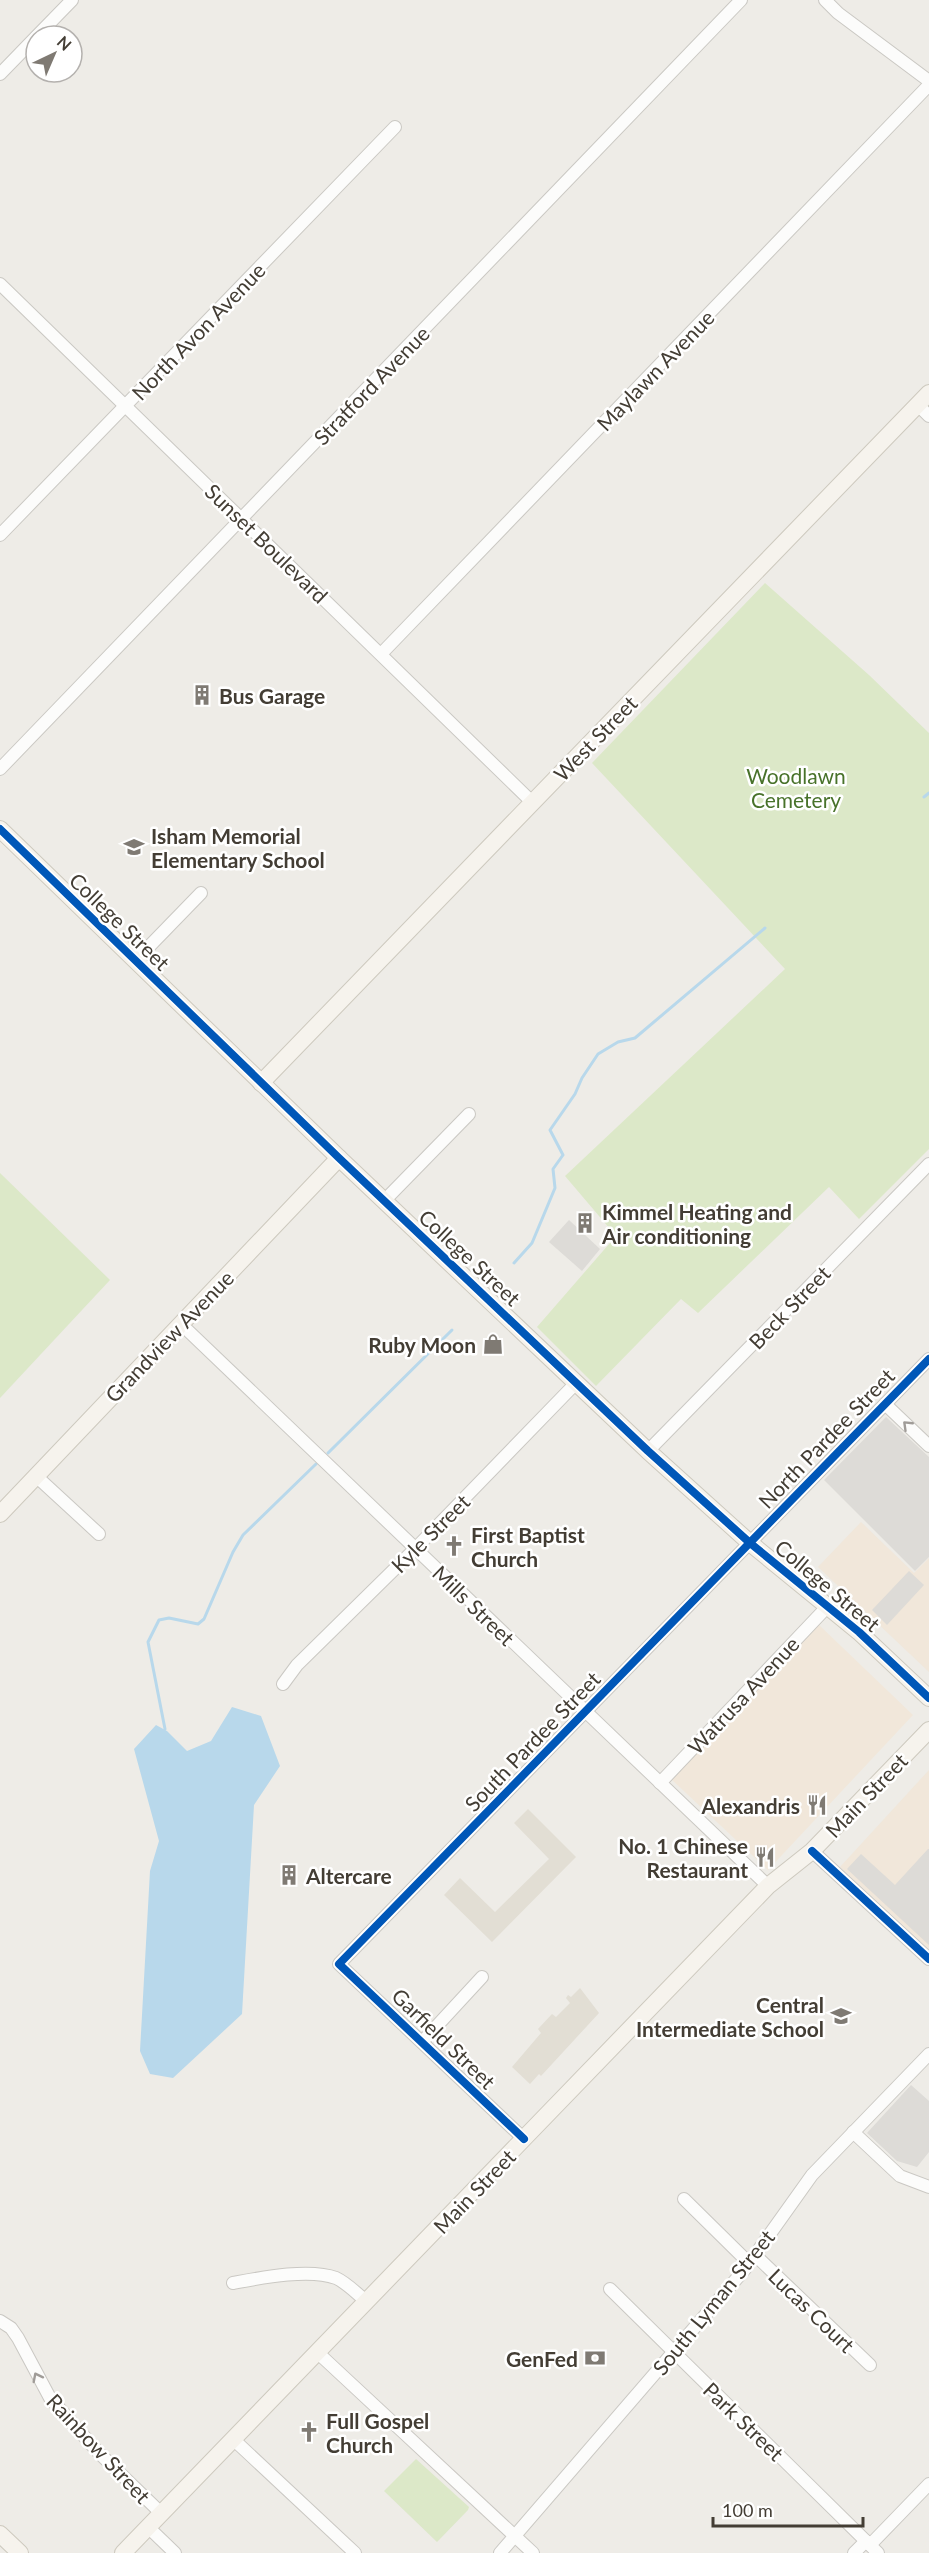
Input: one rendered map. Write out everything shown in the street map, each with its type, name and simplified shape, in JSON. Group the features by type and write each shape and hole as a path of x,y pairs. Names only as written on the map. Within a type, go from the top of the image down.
{"main road":[{"name":"West Street","path":"261,1083 925,404"},
{"name":"College Street","path":"0,829 339,1158 648,1451 750,1543 859,1632 929,1698"},
{"name":"Grandview Avenue","path":"0,1514 339,1158"},
{"name":"Main Street","path":"123,2553 768,1886 812,1851 928,1733"},
{"path":"0,2534 20,2553"}],"street":[{"path":"49,24 72,0"},
{"name":"Stratford Avenue","path":"0,769 741,0"},
{"path":"825,0 838,13 929,83"},
{"path":"0,74 24,50"},
{"name":"Maylawn Avenue","path":"381,654 929,83"},
{"name":"North Avon Avenue","path":"0,535 395,126"},
{"name":"Sunset Boulevard","path":"0,284 533,803"},
{"path":"135,961 201,893"},
{"path":"384,1201 469,1114"},
{"name":"Beck Street","path":"648,1451 929,1164"},
{"name":"Mills Street","path":"181,1324 768,1886"},
{"name":"North Pardee Street","path":"750,1543 929,1359"},
{"name":"Kyle Street","path":"283,1684 297,1665 416,1548 577,1382"},
{"path":"885,1404 929,1446"},
{"path":"36,1476 99,1534"},
{"name":"South Pardee Street","path":"339,1964 750,1543"},
{"name":"Watrusa Avenue","path":"660,1783 827,1607"},
{"path":"812,1851 929,1959"},
{"name":"Garfield Street","path":"339,1964 524,2139"},
{"path":"422,2042 482,1977"},
{"name":"South Lyman Street","path":"500,2553 752,2259 812,2175 929,2054"},
{"path":"853,2132 900,2176 929,2187"},
{"name":"Lucas Court","path":"684,2199 870,2365"},
{"path":"233,2283 275,2277 327,2276 345,2283 366,2301"},
{"name":"Park Street","path":"610,2289 871,2546"},
{"name":"Rainbow Street","path":"0,2321 11,2328 50,2398 99,2453 161,2513"},
{"path":"317,2352 533,2553"},
{"path":"233,2439 355,2553"},
{"path":"854,2553 871,2546 929,2484"},
{"path":"148,2528 175,2553"}],"shaded area":[{"path":"569,1220 600,1249 582,1271 549,1242"},
{"path":"886,1417 929,1457 929,1557 915,1571 824,1480"},
{"path":"861,1522 914,1573 929,1558 929,1672 818,1567"},
{"path":"909,1571 924,1585 887,1625 872,1610"},
{"path":"818,1624 913,1715 768,1870 671,1779"},
{"path":"929,1770 929,1949 840,1867"},
{"path":"528,1809 576,1857 492,1942 444,1895 460,1878 495,1912 549,1859 514,1823"},
{"path":"928,1849 929,1945 847,1869 861,1854 895,1885"},
{"path":"580,1988 599,2013 541,2076 539,2074 530,2084 512,2067 541,2033 538,2029 552,2014 556,2017 570,2003 566,1998 568,1995 571,1997"},
{"path":"911,2085 929,2101 929,2152 917,2167 897,2161 867,2133"}],"green space":[{"name":"Woodlawn Cemetery","path":"765,583 869,675 929,733 929,1149 859,1219 829,1187 698,1313 681,1299 596,1386 537,1327 616,1236 565,1176 785,969 592,763"},
{"path":"0,1173 110,1280 0,1398"},
{"path":"416,2459 469,2507 437,2542 384,2491"}],"water":[{"path":"232,1707 261,1716 280,1766 254,1805 242,2014 173,2078 150,2074 140,2051 150,1871 159,1841 134,1749 156,1725 167,1731 187,1751 211,1741"}],"waterway":[{"path":"924,797 929,793"},
{"path":"514,1263 532,1243 555,1188 553,1169 563,1155 550,1130 575,1094 582,1078 598,1054 618,1042 635,1038 765,928"},
{"path":"328,1453 452,1330"},
{"path":"165,1729 148,1642 159,1620 169,1618 198,1624 204,1619 233,1552 243,1535 316,1464"}],"cycle path":[{"path":"0,829 339,1158 648,1451 750,1543 859,1632 929,1698"},
{"path":"524,2139 339,1964 929,1359"},
{"path":"812,1851 929,1959"}],"place":[{"name":"Bus Garage","path":"202,695"},
{"name":"Isham Memorial Elementary School","path":"134,847"},
{"name":"Kimmel Heating and Air conditioning","path":"585,1223"},
{"name":"Ruby Moon","path":"493,1344"},
{"name":"First Baptist Church","path":"454,1546"},
{"name":"Alexandris","path":"817,1805"},
{"name":"No. 1 Chinese Restaurant","path":"765,1857"},
{"name":"Altercare","path":"289,1875"},
{"name":"Central Intermediate School","path":"841,2016"},
{"name":"GenFed","path":"595,2358"},
{"name":"Full Gospel Church","path":"309,2432"}]}
